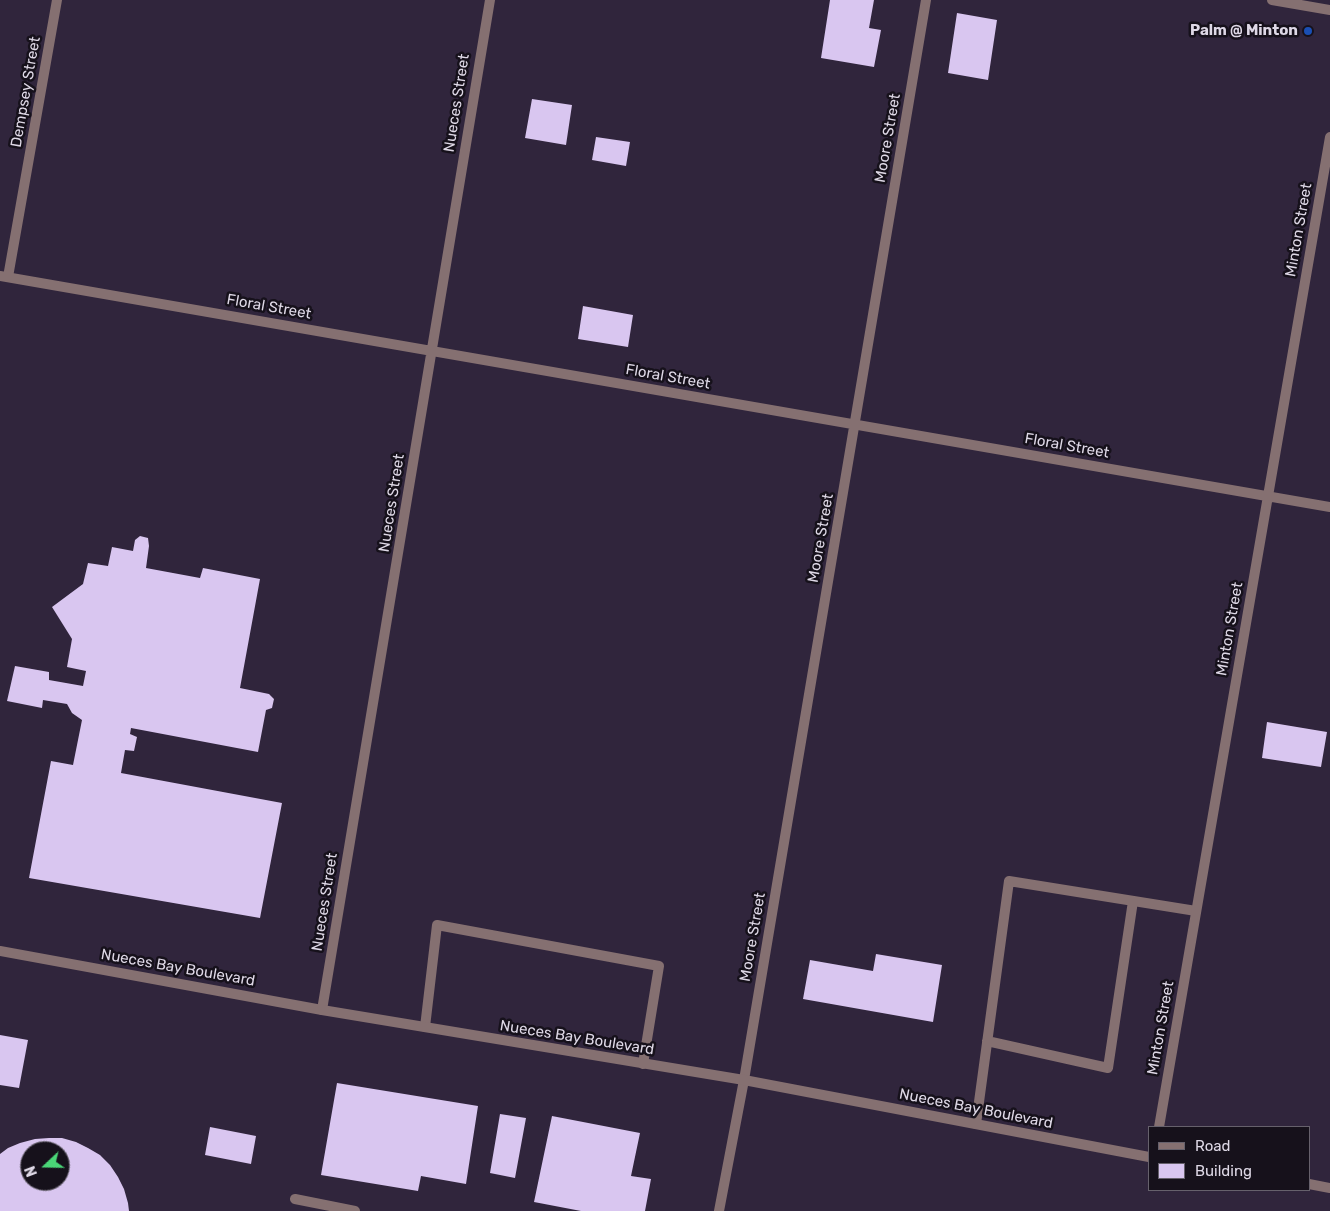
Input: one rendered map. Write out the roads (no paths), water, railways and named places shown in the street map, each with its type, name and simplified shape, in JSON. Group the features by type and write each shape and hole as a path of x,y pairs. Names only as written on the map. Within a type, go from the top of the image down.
{"street":[{"name":"Dempsey Street","path":"4,276 57,0"},
{"name":"Nueces Street","path":"322,1010 490,0"},
{"name":"Moore Street","path":"720,1211 744,1080 926,0"},
{"path":"1272,0 1330,10"},
{"name":"Minton Street","path":"1159,1126 1330,137"},
{"name":"Floral Street","path":"4,276 1330,508"},
{"path":"976,1124 1009,881 1196,911"},
{"path":"987,1041 1108,1068 1134,901"},
{"path":"424,1027 437,925 659,966 643,1064"},
{"name":"Nueces Bay Boulevard","path":"0,951 322,1010 744,1080 1148,1157"},
{"path":"1310,1184 1330,1188"},
{"path":"295,1199 355,1211"}],"place":[{"name":"Palm @ Minton","path":"1308,31"}]}
